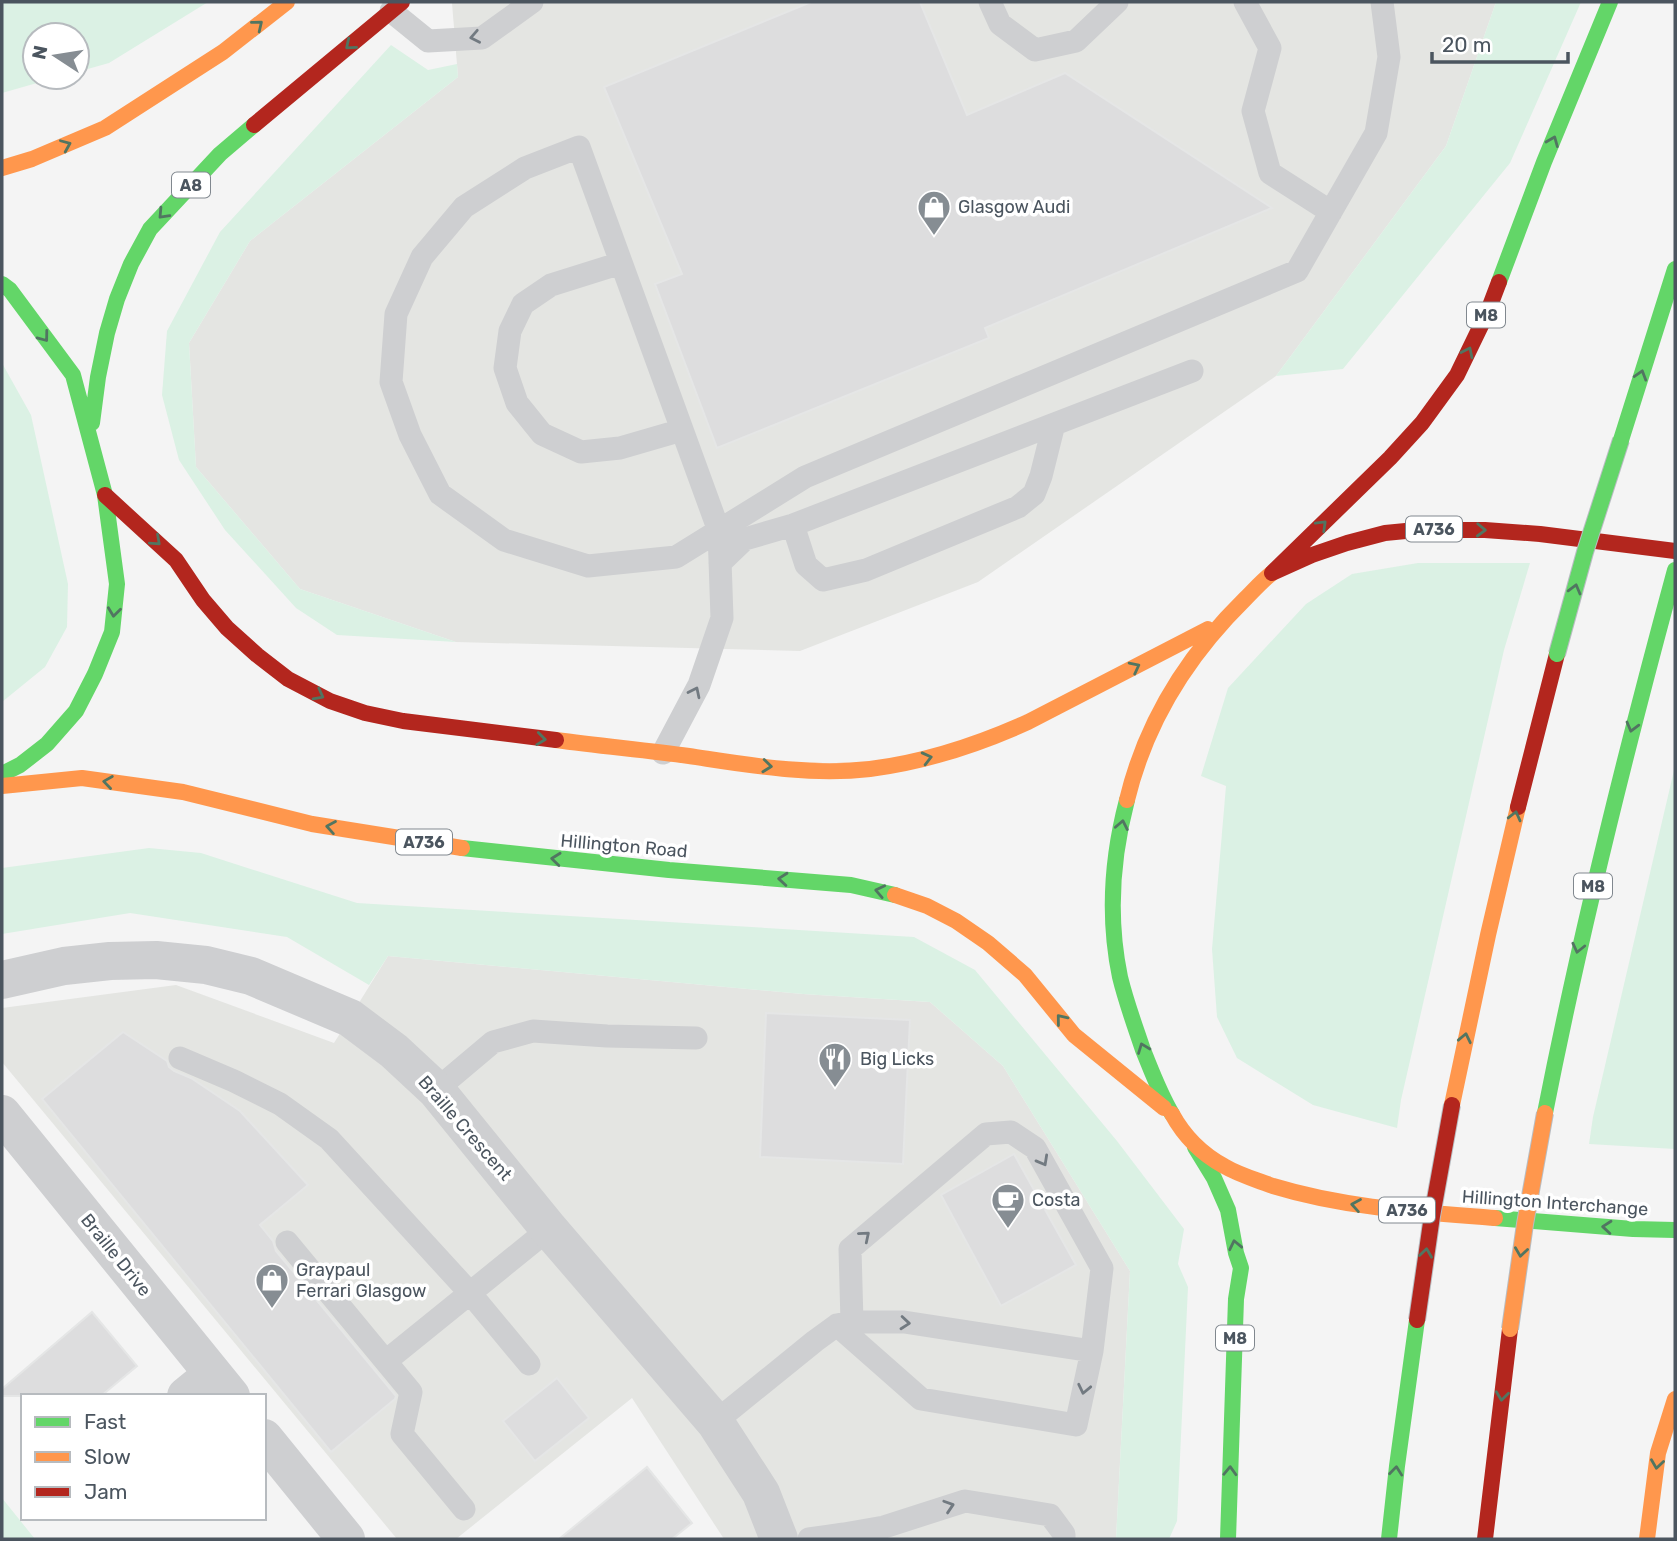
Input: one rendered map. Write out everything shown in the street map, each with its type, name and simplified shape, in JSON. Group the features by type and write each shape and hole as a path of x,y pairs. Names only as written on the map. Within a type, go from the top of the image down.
{"main road":[{"path":"2,167 32,159 105,128 223,52 287,2"},
{"name":"M8","path":"1273,572 1390,458 1422,423 1457,375 1488,311 1544,162 1609,2"},
{"name":"A8","path":"90,438 107,333 131,264 150,229 220,154 397,6"},
{"path":"1389,1539 1432,1216 1479,974 1508,847 1584,552 1675,269"},
{"path":"2,284 10,290 73,375 105,495 117,584 112,632 76,711 47,744 20,765 2,774"},
{"name":"A736","path":"105,495 176,560 203,600 227,628 288,679 330,701 365,713 402,721 750,765 812,771 860,770 901,765 957,751 1005,733 1220,623"},
{"name":"Hillington Interchange","path":"1675,551 1565,536 1422,529 1378,534 1331,547 1273,572 1220,623 1193,655 1151,725 1131,782 1120,834 1114,872 1113,917 1116,954 1124,992 1135,1029 1168,1112 1195,1147 1220,1165 1307,1196 1355,1205 1633,1229 1675,1230"},
{"name":"M8","path":"1485,1539 1525,1224 1566,1004 1591,894 1675,570"},
{"name":"Hillington Road","path":"2,786 82,778 183,792 312,824 481,851 850,885 891,894 927,906 956,921 988,943 1025,975 1074,1035 1168,1112"},
{"name":"M8","path":"1195,1147 1214,1178 1228,1210 1241,1268 1236,1299 1228,1539"},
{"path":"1647,1539 1658,1453 1675,1399"}],"street":[{"name":"Braille Crescent","path":"2,980 64,966 110,961 156,960 206,965 262,981 350,1018 394,1051 436,1090 549,1230 715,1422 761,1493 779,1539"},
{"name":"Braille Drive","path":"2,1114 210,1389"},
{"path":"266,1440 346,1539"}],"lane":[{"path":"397,6 428,41 482,38 532,2"},
{"path":"990,2 1000,24 1035,50 1076,41 1116,2"},
{"path":"1245,2 1270,48 1253,111 1270,173 1331,212"},
{"path":"663,753 699,685 722,618 719,531 579,147 525,168 464,207 422,257 396,314 391,382 410,435 440,494 504,540 587,566 676,557 719,531 805,477 1297,271 1376,132 1390,57 1382,2"},
{"path":"621,262 551,285 523,304 509,331 505,368 517,403 542,434 581,452 620,448 682,430"},
{"path":"720,563 745,539 793,525 1192,371"},
{"path":"793,525 806,565 823,580 866,570 1018,507 1034,494 1038,485 1054,424"},
{"path":"436,1090 493,1042 533,1031 696,1038"},
{"path":"180,1058 234,1080 280,1104 328,1139 470,1293 530,1364"},
{"path":"1011,1132 1035,1148 1101,1268 1092,1352 1076,1425 921,1399 845,1323 850,1249 986,1134 1011,1132"},
{"path":"386,1361 549,1230"},
{"path":"287,1242 411,1392 402,1434 464,1509"},
{"path":"715,1422 816,1340 845,1323 904,1322 1092,1352"},
{"path":"809,1539 884,1527 965,1501 1050,1515 1065,1534 1064,1539"}],"shaded area":[{"path":"454,2 1496,2 1446,146 1276,376 978,582 800,651 456,642 300,589 196,467 189,343 250,241 458,77"},
{"path":"388,956 803,994 930,1002 1003,1066 1130,1271 1116,1539 724,1539 632,1398 456,1539 397,1539 2,1062 2,1008 176,985 334,1043"}],"green space":[{"path":"2,2 208,2 109,63 91,68 91,21 21,21 21,88 2,93"},
{"path":"1496,2 1581,2 1510,163 1343,369 1276,376 1446,146"},
{"path":"391,45 428,70 457,64 458,77 250,241 189,343 196,467 300,589 456,642 337,635 296,608 225,530 179,460 162,395 167,331 220,232"},
{"path":"2,363 31,415 68,584 67,627 45,667 2,702"},
{"path":"1418,563 1530,563 1504,650 1401,1100 1397,1128 1313,1105 1237,1058 1217,1017 1212,949 1226,786 1201,776 1228,688 1306,604 1352,574"},
{"path":"1675,766 1675,1149 1589,1144 1593,1117"},
{"path":"149,848 201,853 357,903 914,937 975,970 1117,1141 1184,1229 1178,1264 1188,1287 1177,1521 1169,1539 1116,1539 1130,1271 1003,1066 930,1002 803,994 388,956 369,985 287,937 130,913 2,934 2,868"},
{"path":"2,1498 35,1539 2,1539"}],"building":[{"name":"Glasgow Audi","path":"811,2 920,2 967,115 1065,73 1272,208 985,328 989,338 717,448 655,284 682,274 604,87"},
{"name":"Big Licks","path":"766,1013 910,1020 903,1164 760,1157"},
{"name":"Graypaul Ferrari Glasgow","path":"123,1032 167,1061 174,1071 191,1078 240,1111 308,1185 260,1225 273,1241 276,1251 396,1396 331,1452 42,1099"},
{"name":"Costa","path":"1014,1154 1076,1265 1001,1306 941,1195"},
{"path":"92,1312 137,1366 103,1394 2,1396 2,1389"},
{"path":"557,1378 589,1418 535,1461 503,1421"},
{"path":"647,1467 692,1523 672,1539 559,1539"}],"traffic: fast":[{"path":"1499,282 1544,162 1610,2"},
{"path":"92,423 98,377 117,299 131,264 150,229 220,154 254,125"},
{"path":"1621,440 1675,269"},
{"path":"2,284 10,290 73,375 105,495 117,584 112,632 76,711 47,744 20,765 2,774"},
{"path":"1557,654 1585,552 1621,440"},
{"path":"1545,1113 1605,840 1675,570"},
{"path":"1127,800 1113,888 1116,955 1122,986 1143,1050 1172,1114"},
{"path":"462,848 669,870 851,885 895,895"},
{"path":"1195,1147 1214,1178 1228,1210 1241,1268 1236,1299 1228,1539"},
{"path":"1495,1218 1675,1230"},
{"path":"1389,1539 1417,1320"}],"traffic: slow":[{"path":"2,168 32,159 105,128 223,52 287,2"},
{"path":"1127,800 1145,743 1171,691 1205,643 1272,573"},
{"path":"556,740 802,770 847,771 890,766 951,752 1028,722 1208,629"},
{"path":"2,786 82,778 183,792 312,824 462,848"},
{"path":"1452,1105 1518,807"},
{"path":"895,895 927,906 956,921 988,943 1025,975 1074,1035 1164,1108"},
{"path":"1510,1329 1545,1113"},
{"path":"1172,1114 1188,1137 1208,1156 1236,1172 1273,1186 1355,1204 1495,1218"},
{"path":"1647,1539 1658,1453 1675,1399"}],"traffic: jam":[{"path":"254,125 402,2"},
{"path":"1273,572 1390,458 1422,423 1457,375 1499,282"},
{"path":"105,495 176,560 203,600 227,628 288,679 330,701 365,713 403,721 556,740"},
{"path":"1272,573 1347,543 1385,533 1416,530 1485,530 1540,534 1675,551"},
{"path":"1518,807 1557,654"},
{"path":"1417,1320 1452,1105"},
{"path":"1485,1539 1510,1329"}],"place":[{"name":"Glasgow Audi","path":"934,237"},
{"name":"Big Licks","path":"835,1089"},
{"name":"Costa","path":"1008,1230"},
{"name":"Graypaul Ferrari Glasgow","path":"272,1310"}]}
